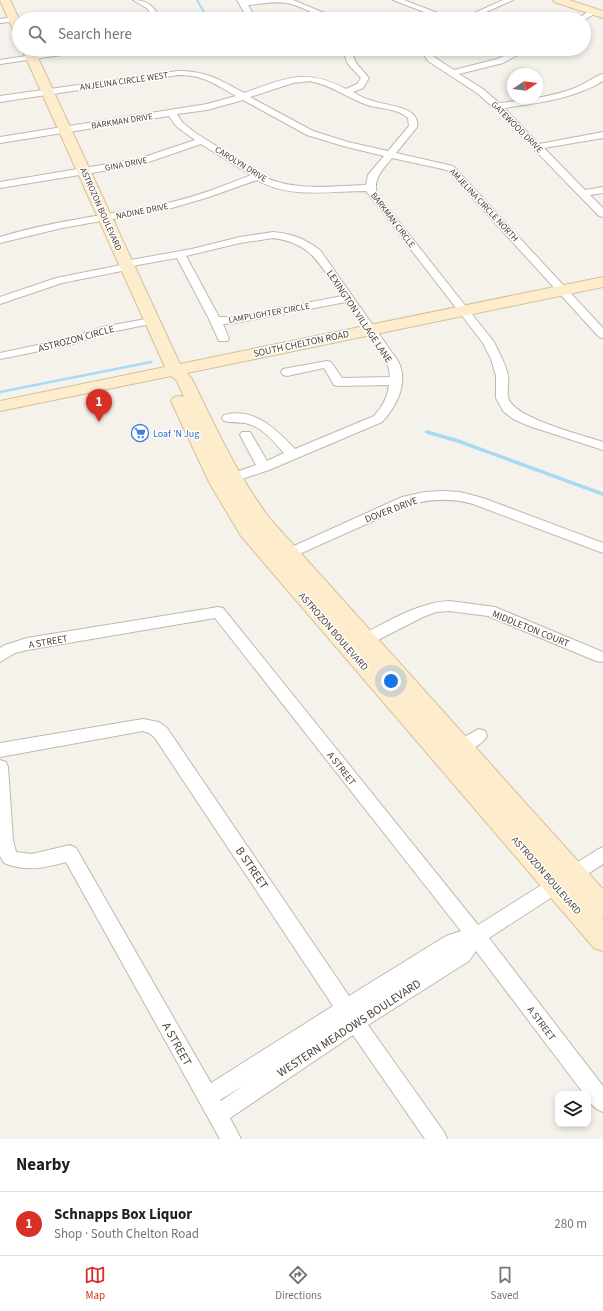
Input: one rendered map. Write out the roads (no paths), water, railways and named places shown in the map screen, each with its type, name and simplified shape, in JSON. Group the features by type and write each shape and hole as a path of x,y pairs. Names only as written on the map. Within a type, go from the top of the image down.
{"main road":[{"path":"5,0 12,14"},
{"path":"558,0 599,14"},
{"name":"ASTROZON BOULEVARD","path":"31,56 174,369 184,379 233,478 264,525 281,557"},
{"name":"SOUTH CHELTON ROAD","path":"0,406 603,282"},
{"name":"ASTROZON BOULEVARD","path":"174,369 172,383 217,482 231,506 245,525 281,557 565,880 603,907"},
{"name":"ASTROZON BOULEVARD","path":"358,644 460,747 565,880 603,939"}],"street":[{"path":"137,0 151,8 153,12"},
{"path":"248,12 242,2 276,0 292,2 317,12"},
{"path":"397,0 430,12"},
{"path":"481,12 509,0"},
{"path":"0,21 12,23"},
{"path":"0,62 22,56"},
{"path":"346,92 360,86 365,78 352,64 349,56"},
{"name":"GATEWOOD DRIVE","path":"429,56 431,59 480,91 497,106 603,214"},
{"path":"452,73 500,61 510,56"},
{"name":"ANJELINA CIRCLE WEST","path":"0,99 178,73 192,73 211,78 242,96"},
{"path":"497,106 556,96 586,86 603,77"},
{"name":"BARKMAN CIRCLE","path":"242,96 301,79 321,80 368,102 405,112 412,117 414,124 413,127 373,175 370,188 375,199 488,342 498,358 502,376 502,398 507,408 518,416 534,423 603,446"},
{"name":"BARKMAN DRIVE","path":"0,140 214,106 242,96"},
{"name":"AMJELINA CIRCLE NORTH","path":"242,96 310,133 346,144 439,164 455,171 603,335"},
{"name":"CAROLYN DRIVE","path":"171,113 182,127 202,141 273,184 287,188 305,189 370,188"},
{"path":"537,147 603,135"},
{"name":"GINA DRIVE","path":"0,185 150,159 202,141"},
{"name":"NADINE DRIVE","path":"0,240 39,229 105,218 194,200 258,176"},
{"path":"583,193 603,190"},
{"name":"LEXINGTON VILLAGE LANE","path":"126,265 263,236 290,238 305,243 316,252 371,329 395,368 396,391 386,411 378,419 264,467 233,478"},
{"name":"LAMPLIGHTER CIRCLE","path":"180,254 215,319 220,321 235,320 348,298"},
{"path":"0,300 60,280 126,265"},
{"path":"215,319 223,339"},
{"name":"ASTROZON CIRCLE","path":"0,356 69,342 103,330 151,321"},
{"path":"287,372 327,364 338,382 395,381"},
{"path":"228,418 250,419 256,422 271,432 293,455"},
{"path":"246,435 264,467"},
{"name":"DOVER DRIVE","path":"281,557 402,502 425,496 443,495 460,496 478,501 603,548"},
{"name":"MIDDLETON COURT","path":"358,644 418,613 449,606 469,607 490,611 600,657"},
{"name":"A STREET","path":"0,656 10,649 27,644 218,612 476,936 603,1102"},
{"name":"B STREET","path":"0,750 150,723 161,733 351,1016 437,1139"},
{"path":"460,747 479,736"},
{"name":"A STREET","path":"0,767 4,840 6,850 10,858 19,862 30,862 42,861 70,853 231,1139"},
{"path":"565,880 603,855"},
{"name":"WESTERN MEADOWS BOULEVARD","path":"207,1097 462,955 476,936 565,880"},
{"name":"WESTERN MEADOWS BOULEVARD","path":"217,1115 351,1016"}],"waterway":[{"path":"197,0 204,12"},
{"path":"0,392 151,362"},
{"path":"427,432 458,441 603,494"}],"place":[{"name":"Schnapps Box Liquor","path":"99,422"},
{"name":"Loaf 'N Jug","path":"140,433"}]}
